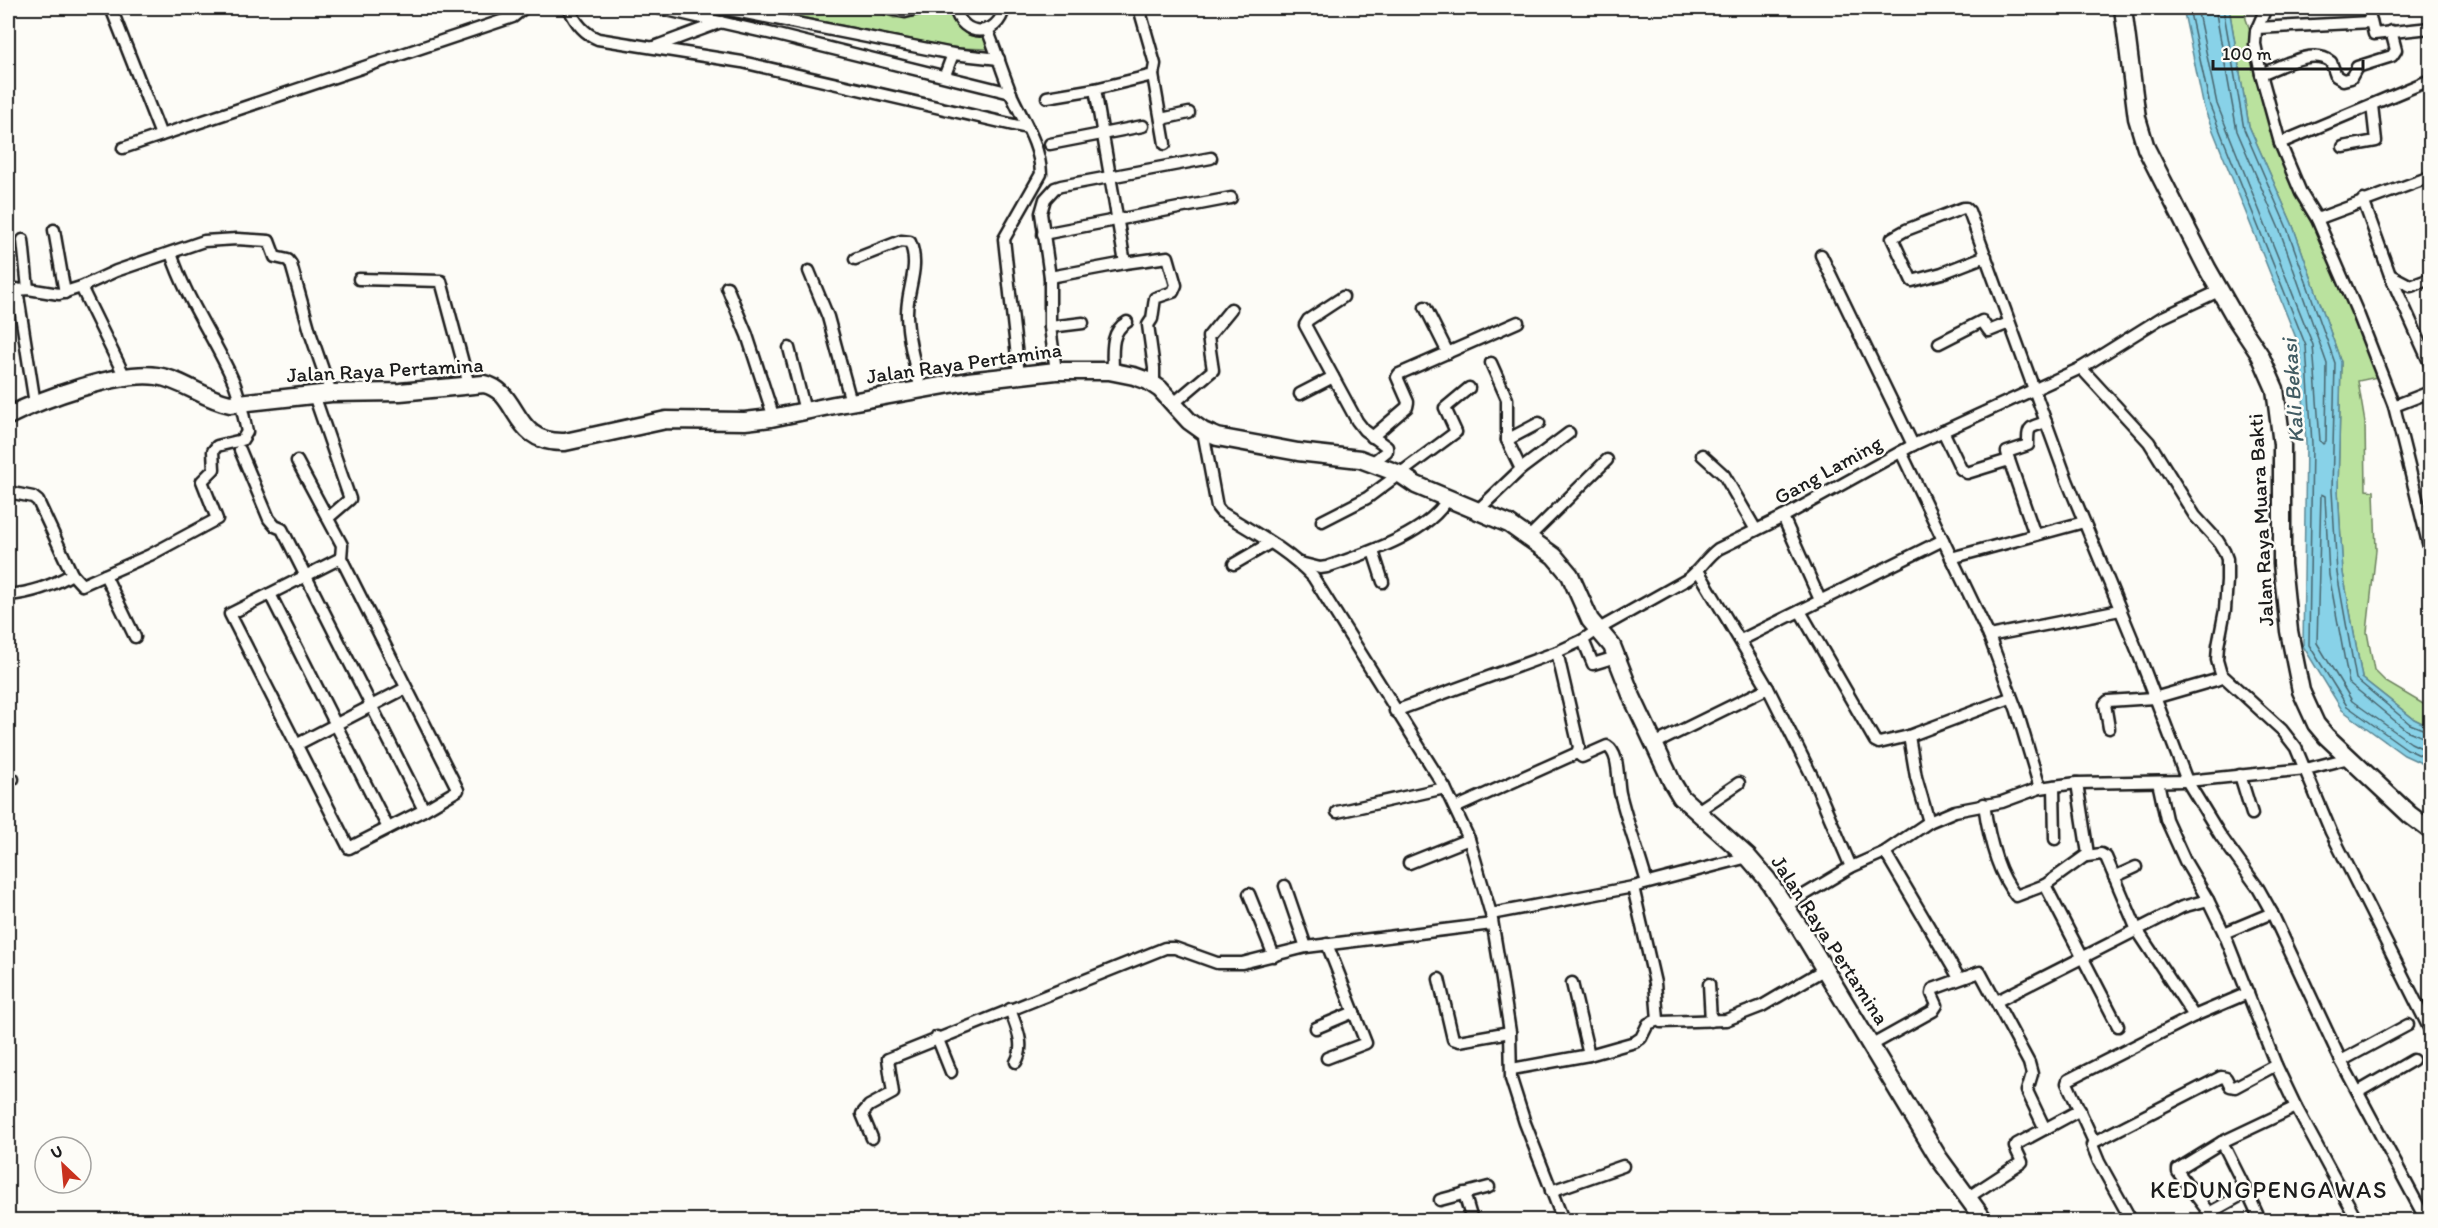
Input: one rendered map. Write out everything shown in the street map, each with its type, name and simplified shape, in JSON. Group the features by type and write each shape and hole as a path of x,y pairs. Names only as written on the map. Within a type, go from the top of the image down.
{"main road":[{"name":"Jalan Raya Muara Bakti","path":"2123,8 2141,134 2219,291 2260,355 2276,389 2282,444 2282,564 2289,631 2301,691 2316,724 2410,815 2430,830"},
{"name":"Jalan Raya Pertamina","path":"8,416 35,404 125,377 158,376 175,381 220,402 332,393 400,392 469,385 495,387 530,432 552,443 666,420 745,421 774,418 851,402 1019,375 1056,371 1113,372 1134,375 1154,385 1189,421 1217,437 1288,450 1360,459 1400,474 1416,485 1509,524 1559,560 1570,575 1583,608 1597,630 1612,646 1654,744 1681,797 1748,857 1767,879 1872,1045 1938,1157 1984,1221"}],"street":[{"path":"111,8 161,135"},
{"path":"123,148 513,17 524,8"},
{"path":"569,8 575,21 588,35 629,45 742,62 1027,128"},
{"path":"658,8 945,75 1011,93"},
{"path":"720,8 953,54 999,59"},
{"path":"652,48 760,8"},
{"path":"885,8 898,12 921,8"},
{"path":"955,8 961,21 973,30 987,29 1001,18 1004,8"},
{"path":"1139,8 1155,64 1153,75 1165,144"},
{"path":"2266,8 2258,28 2255,44 2280,143 2301,193 2317,219 2359,316 2394,406 2430,551"},
{"path":"2368,8 2374,34 2430,28"},
{"path":"2258,28 2371,22"},
{"path":"987,29 1011,93 1037,147 1041,174 1007,234 1004,247 1019,375"},
{"path":"2261,74 2304,58 2318,56 2325,57 2331,62 2336,76 2343,80 2351,78 2357,67 2392,56 2396,50 2391,32"},
{"path":"945,75 953,54"},
{"path":"1047,97 1095,89 1153,75"},
{"path":"2280,143 2430,80"},
{"path":"1095,89 1125,263"},
{"path":"2343,147 2376,141 2372,105"},
{"path":"1161,119 1189,113"},
{"path":"1050,144 1143,126"},
{"path":"1056,371 1050,327 1050,277 1043,234 1042,207 1045,199 1051,191 1061,186 1211,158"},
{"path":"2317,219 2430,177"},
{"path":"1043,234 1231,198"},
{"path":"2363,200 2390,275 2429,357"},
{"path":"1986,256 1942,273 1912,281 1892,238 1906,230 1966,208 1986,256 2008,323 2084,522 2187,781 2272,913 2340,1061 2426,1221"},
{"path":"54,230 65,292"},
{"path":"18,290 52,294 65,292 204,240 237,238 269,241 275,257 288,260 291,264 311,334 332,393"},
{"path":"23,240 18,290 35,404"},
{"path":"855,259 901,242 910,242 915,256 915,271 908,295 907,315 910,349 921,390"},
{"path":"8,492 33,497 38,501 72,574 82,585 150,555 217,519 202,482 214,469 214,448 242,440 247,434 241,402 232,378 177,272 171,253"},
{"path":"1821,255 1913,445"},
{"path":"1050,277 1168,257 1176,285 1173,292 1153,300 1152,319 1148,328 1154,385"},
{"path":"809,271 828,317 851,402"},
{"path":"2390,275 2414,286 2430,279"},
{"path":"359,279 441,282 469,385"},
{"path":"81,287 125,377"},
{"path":"727,287 747,335 774,418"},
{"name":"Gang Laming","path":"1395,711 1557,652 1583,640 1699,572 1711,554 1913,445 2085,365 2161,318 2219,291"},
{"path":"1342,297 1308,320 1305,325 1357,421 1387,449 1372,463"},
{"path":"1425,307 1448,353"},
{"path":"1174,403 1212,370 1208,337 1231,309"},
{"path":"1939,343 1982,321 1989,331 2008,323"},
{"path":"1113,372 1113,342 1121,326 1127,322"},
{"path":"1372,436 1407,407 1408,402 1398,376 1518,322"},
{"path":"1050,327 1083,323"},
{"path":"789,348 805,411"},
{"path":"1491,363 1507,399 1507,440 1521,469"},
{"path":"2085,365 2149,441 2195,516 2224,551 2227,559 2226,595 2217,660 2218,669 2223,678 2290,738 2312,768 2331,832 2430,1030"},
{"path":"1299,393 1333,377"},
{"path":"1322,521 1367,498 1456,432 1445,408 1469,388"},
{"path":"2394,406 2430,392"},
{"path":"314,395 350,499 328,518"},
{"path":"2035,535 2007,452 2028,445 2027,431 2030,427 2046,422"},
{"path":"1507,440 1539,423"},
{"path":"1203,431 1217,507 1221,512 1300,563 1313,577 1445,788 1455,808 1469,840 1492,919 1510,1032 1512,1079 1517,1100 1551,1191 1559,1220"},
{"path":"1943,431 1963,472 2009,460"},
{"path":"1478,510 1521,469 1569,433"},
{"path":"240,450 269,519 275,526 282,529 424,810"},
{"path":"1901,452 1989,636 2040,788"},
{"path":"1702,455 1724,475 1756,530"},
{"path":"1529,537 1607,460"},
{"path":"297,461 342,545 341,558 458,790 424,810 348,848 230,614 341,558"},
{"path":"1300,563 1320,568 1327,567 1373,551 1401,538 1441,510 1448,498"},
{"path":"1783,517 1820,600"},
{"path":"1951,558 2084,522"},
{"path":"1741,640 1943,540"},
{"path":"1234,564 1270,543"},
{"path":"1373,551 1383,582"},
{"path":"1699,572 1768,688 1812,776 1851,867"},
{"path":"8,595 38,589 72,574"},
{"path":"105,575 135,637"},
{"path":"270,594 388,828"},
{"path":"1800,610 1875,741 1882,743 1910,736 2010,698"},
{"path":"1989,636 2120,610"},
{"path":"1583,640 1593,664 1616,657"},
{"path":"1455,808 1577,753 1580,747 1557,652"},
{"path":"2109,728 2104,704 2106,702 2154,698 2223,678"},
{"path":"296,745 406,687"},
{"path":"1654,744 1768,688"},
{"path":"1910,736 1916,777 1929,822"},
{"path":"1577,753 1582,757 1607,746 1613,752 1619,774 1620,793 1647,883"},
{"path":"1784,907 1851,867 1885,852 1942,814 2002,802 2040,788 2077,783 2187,781 2312,768 2349,758"},
{"path":"2240,775 2252,814"},
{"path":"2158,782 2166,819 2185,861 2224,933 2276,1065 2357,1221"},
{"path":"1696,812 1739,783"},
{"path":"2077,783 2087,840 2087,856"},
{"path":"2055,786 2055,839"},
{"path":"1337,812 1445,788"},
{"path":"1984,804 1992,847 2014,894 2018,896 2045,885 2087,856 2104,855 2137,930 2194,1016"},
{"path":"1409,862 1469,840"},
{"path":"1885,852 1959,978"},
{"path":"872,1138 862,1114 869,1106 890,1095 894,1090 888,1059 937,1037 1165,948 1175,948 1217,963 1242,963 1306,947 1492,919 1633,887 1748,857"},
{"path":"2114,877 2136,867"},
{"path":"2045,885 2118,1026"},
{"path":"1284,886 1306,947"},
{"path":"1633,887 1655,982 1658,1020"},
{"path":"1249,894 1274,956"},
{"path":"1997,1001 2182,907 2208,900"},
{"path":"2224,933 2272,913"},
{"path":"1327,944 1366,1042 1327,1058"},
{"path":"1512,1069 1589,1055 1635,1042 1641,1038 1648,1024 1658,1020 1661,1022 1726,1020 1748,1012 1825,969"},
{"path":"1872,1045 1933,1011 1937,1005 1931,991 1959,978 1980,972 2029,1063 2032,1074 2027,1091 2045,1128"},
{"path":"1439,980 1453,1039 1459,1041 1510,1032"},
{"path":"1572,983 1589,1055"},
{"path":"1709,984 1711,1021"},
{"path":"2133,1220 2098,1162 2092,1145 2094,1142 2067,1083 2068,1080 2194,1016 2248,993"},
{"path":"1010,1010 1022,1046 1021,1054 1016,1062"},
{"path":"1316,1028 1354,1012"},
{"path":"2340,1061 2408,1025"},
{"path":"937,1037 951,1072"},
{"path":"2358,1092 2412,1060"},
{"path":"2094,1142 2221,1077 2226,1078 2230,1086 2235,1087 2276,1065"},
{"path":"2247,1192 2209,1217 2178,1169 2222,1142 2296,1107"},
{"path":"1967,1198 2022,1162 2015,1145 2080,1110"},
{"path":"2222,1142 2259,1218"},
{"path":"1551,1191 1623,1166"},
{"path":"1440,1200 1489,1187"},
{"path":"1464,1193 1472,1221"}],"green space":[{"path":"774,8 875,8 894,18 917,16 931,8 950,8 951,16 959,27 971,36 985,37 991,49 955,48 766,10"},
{"path":"2229,8 2245,8 2269,104 2382,376 2358,381 2365,423 2366,490 2374,491 2376,550 2367,632 2374,670 2386,682 2430,708 2430,727 2414,719 2362,678 2343,573 2338,490 2341,362 2293,226 2249,126"}],"water":[{"path":"2183,8 2229,8 2249,126 2293,226 2341,362 2338,490 2343,573 2362,678 2414,719 2430,727 2430,767 2404,755 2342,710 2303,646 2306,444 2300,348 2204,108"}],"district":[{"name":"KEDUNGPENGAWAS","path":"2269,1190"}],"water label":[{"name":"Kali Bekasi","path":"2292,391"}]}
